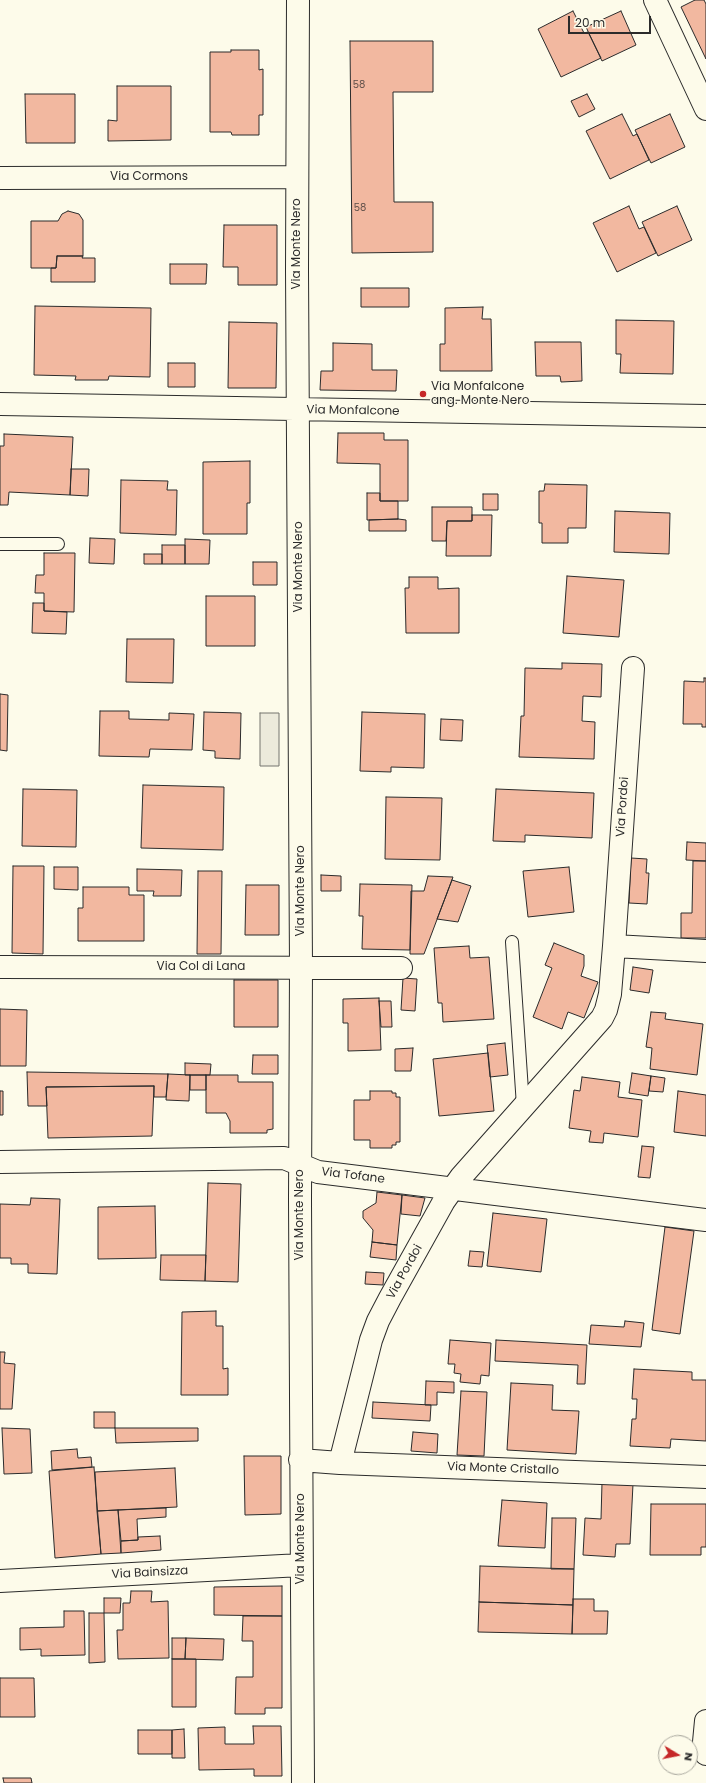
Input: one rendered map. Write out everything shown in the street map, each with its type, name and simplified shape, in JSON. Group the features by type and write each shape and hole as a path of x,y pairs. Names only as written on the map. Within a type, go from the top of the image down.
{"street":[{"name":"Via Monte Nero","path":"298,0 297,410 301,967 300,1460 302,1783"},
{"path":"655,0 706,109"},
{"name":"Via Cormons","path":"0,178 297,177"},
{"name":"Via Monfalcone","path":"0,404 706,416"},
{"name":"Via Pordoi","path":"340,1463 367,1355 378,1321 415,1252 452,1189 602,1018 606,1010 610,994 614,946 633,668"},
{"path":"614,946 706,951"},
{"name":"Via Col di Lana","path":"0,967 401,968"},
{"name":"Via Tofane","path":"0,1162 284,1158 318,1172 706,1220"},
{"name":"Via Monte Cristallo","path":"300,1460 340,1463 706,1477"},
{"name":"Via Bainsizza","path":"0,1581 301,1565"},
{"path":"706,1721 704,1737 706,1754"}],"lane":[{"path":"0,544 58,544"},
{"path":"512,942 524,1108"}],"shaded area":[{"path":"260,713 279,713 279,766 260,766"}],"building":[{"path":"695,0 704,0 706,4 706,59 681,7"},
{"path":"573,11 584,33 588,32 601,58 561,77 538,29"},
{"path":"621,11 636,45 602,61 586,27"},
{"path":"350,41 433,41 433,92 393,92 394,202 433,202 433,252 352,253"},
{"path":"231,50 259,50 259,70 263,69 263,115 259,115 259,135 232,135 231,132 210,132 210,52 231,52"},
{"path":"117,86 171,86 171,140 108,141 108,120 117,121"},
{"path":"25,94 75,94 75,143 26,143"},
{"path":"587,94 595,109 579,117 571,101"},
{"path":"622,114 633,136 637,134 649,160 610,179 586,131"},
{"path":"670,114 685,147 651,163 635,130"},
{"path":"629,206 639,229 644,227 656,253 617,272 593,223"},
{"path":"677,206 692,240 658,256 642,222"},
{"path":"68,211 79,214 83,220 83,256 57,256 56,268 31,268 31,221 58,221 62,214"},
{"path":"224,225 277,225 277,285 238,285 238,267 223,267"},
{"path":"57,256 83,256 82,258 95,258 95,282 51,282 51,268 56,268"},
{"path":"170,264 207,264 206,284 170,284"},
{"path":"361,288 409,288 409,307 361,307"},
{"path":"35,306 151,308 150,377 109,376 108,380 75,380 76,376 34,375"},
{"path":"483,307 482,319 491,319 492,371 440,371 440,344 445,344 445,308"},
{"path":"616,320 674,321 673,374 620,373 621,354 616,354"},
{"path":"229,322 277,323 276,388 228,388"},
{"path":"535,342 581,342 582,381 561,382 560,376 536,376"},
{"path":"333,343 372,344 372,370 397,370 396,391 320,390 321,371 333,371"},
{"path":"168,363 195,363 195,387 168,387"},
{"path":"338,433 384,433 384,440 408,440 408,501 380,501 380,464 337,463"},
{"path":"4,434 73,437 70,495 9,492 8,505 0,505 0,446 4,446"},
{"path":"250,461 250,503 247,503 247,534 203,534 203,462"},
{"path":"71,469 89,469 88,496 70,495"},
{"path":"121,480 168,481 167,490 177,490 176,535 120,533"},
{"path":"545,484 587,485 586,528 568,528 568,543 542,543 542,523 539,523 539,491 544,491"},
{"path":"367,493 380,493 380,501 398,501 398,519 367,520"},
{"path":"483,494 498,494 498,510 483,510"},
{"path":"432,507 472,507 472,521 447,521 446,541 432,541"},
{"path":"615,511 670,513 669,554 614,552"},
{"path":"472,515 492,515 491,556 446,556 447,521 472,521"},
{"path":"369,520 406,520 406,531 369,531"},
{"path":"90,538 115,539 114,564 89,563"},
{"path":"185,539 210,540 209,564 185,564"},
{"path":"162,545 185,545 185,564 162,564"},
{"path":"44,553 75,553 74,612 44,611 44,593 35,593 36,575 44,575"},
{"path":"144,554 162,554 162,564 144,564"},
{"path":"253,562 277,562 277,585 253,585"},
{"path":"567,576 624,580 619,637 563,633"},
{"path":"409,577 438,577 438,589 459,588 459,633 406,633 405,588 409,588"},
{"path":"206,596 255,596 255,646 206,646"},
{"path":"33,603 44,603 44,611 67,612 66,634 32,633"},
{"path":"127,639 174,639 173,683 126,682"},
{"path":"562,663 602,664 601,697 583,696 582,721 595,722 594,759 519,757 521,716 524,716 525,668 562,669"},
{"path":"704,678 706,678 706,727 702,727 702,724 683,724 684,681 704,682"},
{"path":"0,694 8,695 7,751 0,750"},
{"path":"100,711 129,711 129,719 169,720 169,713 194,714 192,750 150,749 149,757 99,756"},
{"path":"204,712 241,713 240,759 215,758 215,751 203,750"},
{"path":"362,712 425,714 424,768 391,767 391,772 360,771"},
{"path":"441,719 463,720 462,741 440,740"},
{"path":"143,785 224,787 223,850 141,848"},
{"path":"23,789 77,790 76,847 22,846"},
{"path":"496,789 594,793 592,838 525,835 525,842 493,841"},
{"path":"386,797 442,798 440,860 385,859"},
{"path":"687,842 706,843 706,861 686,860"},
{"path":"631,858 647,859 646,873 649,873 647,904 629,903"},
{"path":"693,861 706,861 706,938 681,938 681,913 692,913"},
{"path":"13,866 44,866 43,954 12,953"},
{"path":"54,867 78,867 78,890 54,889"},
{"path":"569,867 574,912 528,917 523,871"},
{"path":"137,869 182,870 181,896 153,896 154,891 137,891"},
{"path":"198,871 222,871 221,954 197,954"},
{"path":"321,875 341,876 341,891 321,891"},
{"path":"428,876 453,877 424,954 410,954 411,891 424,891"},
{"path":"452,880 471,886 458,922 437,919"},
{"path":"360,884 412,885 410,950 362,949 363,916 359,916"},
{"path":"246,885 279,885 279,935 245,935"},
{"path":"83,887 129,887 129,895 144,895 144,941 78,941 78,908 83,908"},
{"path":"554,943 584,955 584,966 581,976 598,982 584,1018 568,1012 562,1029 533,1017 552,968 545,965"},
{"path":"469,946 470,958 489,957 494,1019 443,1022 442,1003 438,1003 434,948"},
{"path":"633,967 653,970 649,993 630,990"},
{"path":"403,978 417,979 415,1011 401,1010"},
{"path":"234,980 278,980 278,1027 234,1027"},
{"path":"379,998 381,1050 348,1051 348,1023 343,1023 343,999"},
{"path":"379,1001 391,1001 392,1027 381,1027"},
{"path":"0,1009 27,1010 26,1066 0,1066"},
{"path":"651,1012 666,1013 665,1019 703,1024 697,1075 650,1069 652,1048 646,1047"},
{"path":"505,1043 508,1075 490,1077 487,1045"},
{"path":"413,1048 411,1071 395,1071 395,1049"},
{"path":"488,1053 494,1111 439,1116 433,1059"},
{"path":"253,1055 278,1055 278,1074 252,1074"},
{"path":"185,1063 211,1064 210,1075 185,1075"},
{"path":"27,1072 168,1074 166,1097 154,1097 154,1086 46,1087 47,1106 28,1106"},
{"path":"632,1073 651,1076 648,1096 629,1093"},
{"path":"168,1074 190,1075 189,1101 166,1100"},
{"path":"190,1075 206,1075 206,1090 190,1090"},
{"path":"206,1075 238,1075 238,1082 273,1082 273,1129 267,1130 267,1133 230,1133 230,1121 226,1113 206,1113"},
{"path":"651,1076 665,1078 663,1092 649,1091"},
{"path":"582,1077 620,1082 618,1097 642,1100 638,1137 604,1133 603,1143 589,1142 591,1131 569,1128 574,1090 580,1091"},
{"path":"154,1086 152,1136 48,1138 46,1087"},
{"path":"0,1091 3,1091 3,1115 0,1115"},
{"path":"370,1091 392,1091 392,1093 396,1093 396,1097 400,1097 400,1142 396,1142 396,1145 392,1145 392,1148 370,1148 370,1140 354,1140 354,1100 370,1100"},
{"path":"678,1091 706,1095 706,1136 674,1132"},
{"path":"642,1146 654,1147 650,1178 638,1177"},
{"path":"208,1183 241,1184 238,1282 205,1281"},
{"path":"377,1192 402,1195 397,1245 372,1242 373,1230 363,1218 363,1211 376,1203"},
{"path":"402,1195 425,1198 420,1216 401,1214"},
{"path":"31,1198 60,1199 57,1274 28,1273 28,1264 11,1264 11,1258 0,1258 0,1204 30,1205"},
{"path":"155,1206 156,1258 98,1259 98,1207"},
{"path":"493,1213 547,1219 541,1272 487,1266"},
{"path":"665,1227 694,1231 680,1334 652,1330"},
{"path":"372,1242 397,1245 396,1260 370,1257"},
{"path":"470,1251 484,1252 482,1267 468,1266"},
{"path":"161,1255 206,1255 205,1281 160,1280"},
{"path":"366,1272 384,1273 383,1285 365,1284"},
{"path":"216,1311 216,1326 223,1326 223,1369 228,1368 228,1395 181,1395 182,1312"},
{"path":"625,1321 644,1323 641,1347 589,1344 591,1325 624,1327"},
{"path":"450,1340 491,1343 489,1376 481,1375 480,1384 460,1382 461,1374 454,1373 455,1364 448,1364"},
{"path":"496,1340 587,1345 585,1384 577,1384 578,1365 495,1361"},
{"path":"0,1352 5,1352 4,1363 15,1364 12,1409 0,1409"},
{"path":"634,1369 692,1372 692,1380 706,1380 706,1441 671,1439 670,1448 630,1446 632,1419 636,1419 637,1399 632,1399"},
{"path":"426,1381 454,1382 454,1393 437,1392 437,1405 425,1405"},
{"path":"511,1383 553,1385 552,1410 579,1411 576,1454 507,1450"},
{"path":"461,1391 487,1392 484,1456 457,1455"},
{"path":"373,1402 431,1405 430,1421 372,1418"},
{"path":"94,1412 115,1412 115,1428 94,1428"},
{"path":"2,1428 30,1429 32,1473 4,1474"},
{"path":"115,1428 198,1428 198,1441 116,1443"},
{"path":"413,1432 438,1434 437,1453 411,1451"},
{"path":"77,1449 78,1458 91,1457 92,1467 52,1470 51,1451"},
{"path":"244,1456 281,1456 281,1514 245,1515"},
{"path":"94,1467 101,1554 55,1558 49,1471"},
{"path":"175,1468 177,1507 97,1511 95,1472"},
{"path":"602,1483 633,1484 630,1544 616,1544 615,1557 583,1555 585,1518 601,1519"},
{"path":"502,1500 547,1503 545,1548 498,1546"},
{"path":"651,1504 706,1504 706,1547 701,1547 701,1555 650,1555"},
{"path":"166,1508 166,1517 137,1519 138,1540 121,1541 118,1510"},
{"path":"118,1510 121,1553 101,1554 97,1511"},
{"path":"552,1518 576,1518 574,1569 551,1569"},
{"path":"160,1536 161,1550 121,1553 121,1541 138,1540 138,1537"},
{"path":"480,1566 574,1569 573,1605 479,1602"},
{"path":"282,1586 282,1616 214,1615 214,1587"},
{"path":"131,1591 152,1591 151,1602 168,1601 169,1658 118,1659 117,1630 123,1630 123,1603 130,1603"},
{"path":"104,1598 121,1598 120,1613 104,1613"},
{"path":"573,1599 594,1599 594,1611 608,1611 607,1634 572,1634"},
{"path":"479,1602 573,1605 572,1634 478,1632"},
{"path":"64,1611 84,1611 85,1655 41,1656 41,1649 20,1650 20,1628 64,1627"},
{"path":"89,1613 104,1613 105,1662 89,1663"},
{"path":"243,1616 282,1616 282,1708 265,1708 265,1714 235,1714 236,1677 253,1677 253,1641 242,1641"},
{"path":"172,1638 186,1638 185,1659 172,1659"},
{"path":"186,1638 224,1639 223,1660 185,1659"},
{"path":"172,1659 196,1659 196,1707 172,1707"},
{"path":"0,1678 34,1678 35,1717 0,1717"},
{"path":"253,1726 281,1726 282,1776 254,1776 254,1769 199,1770 198,1728 225,1727 225,1744 254,1744"},
{"path":"184,1729 185,1758 172,1758 172,1730"},
{"path":"138,1730 172,1730 172,1754 138,1754"},
{"path":"3,1778 31,1778 32,1783 4,1783"}],"place":[{"name":"Via Monfalcone ang. Monte Nero","path":"423,394"}]}
